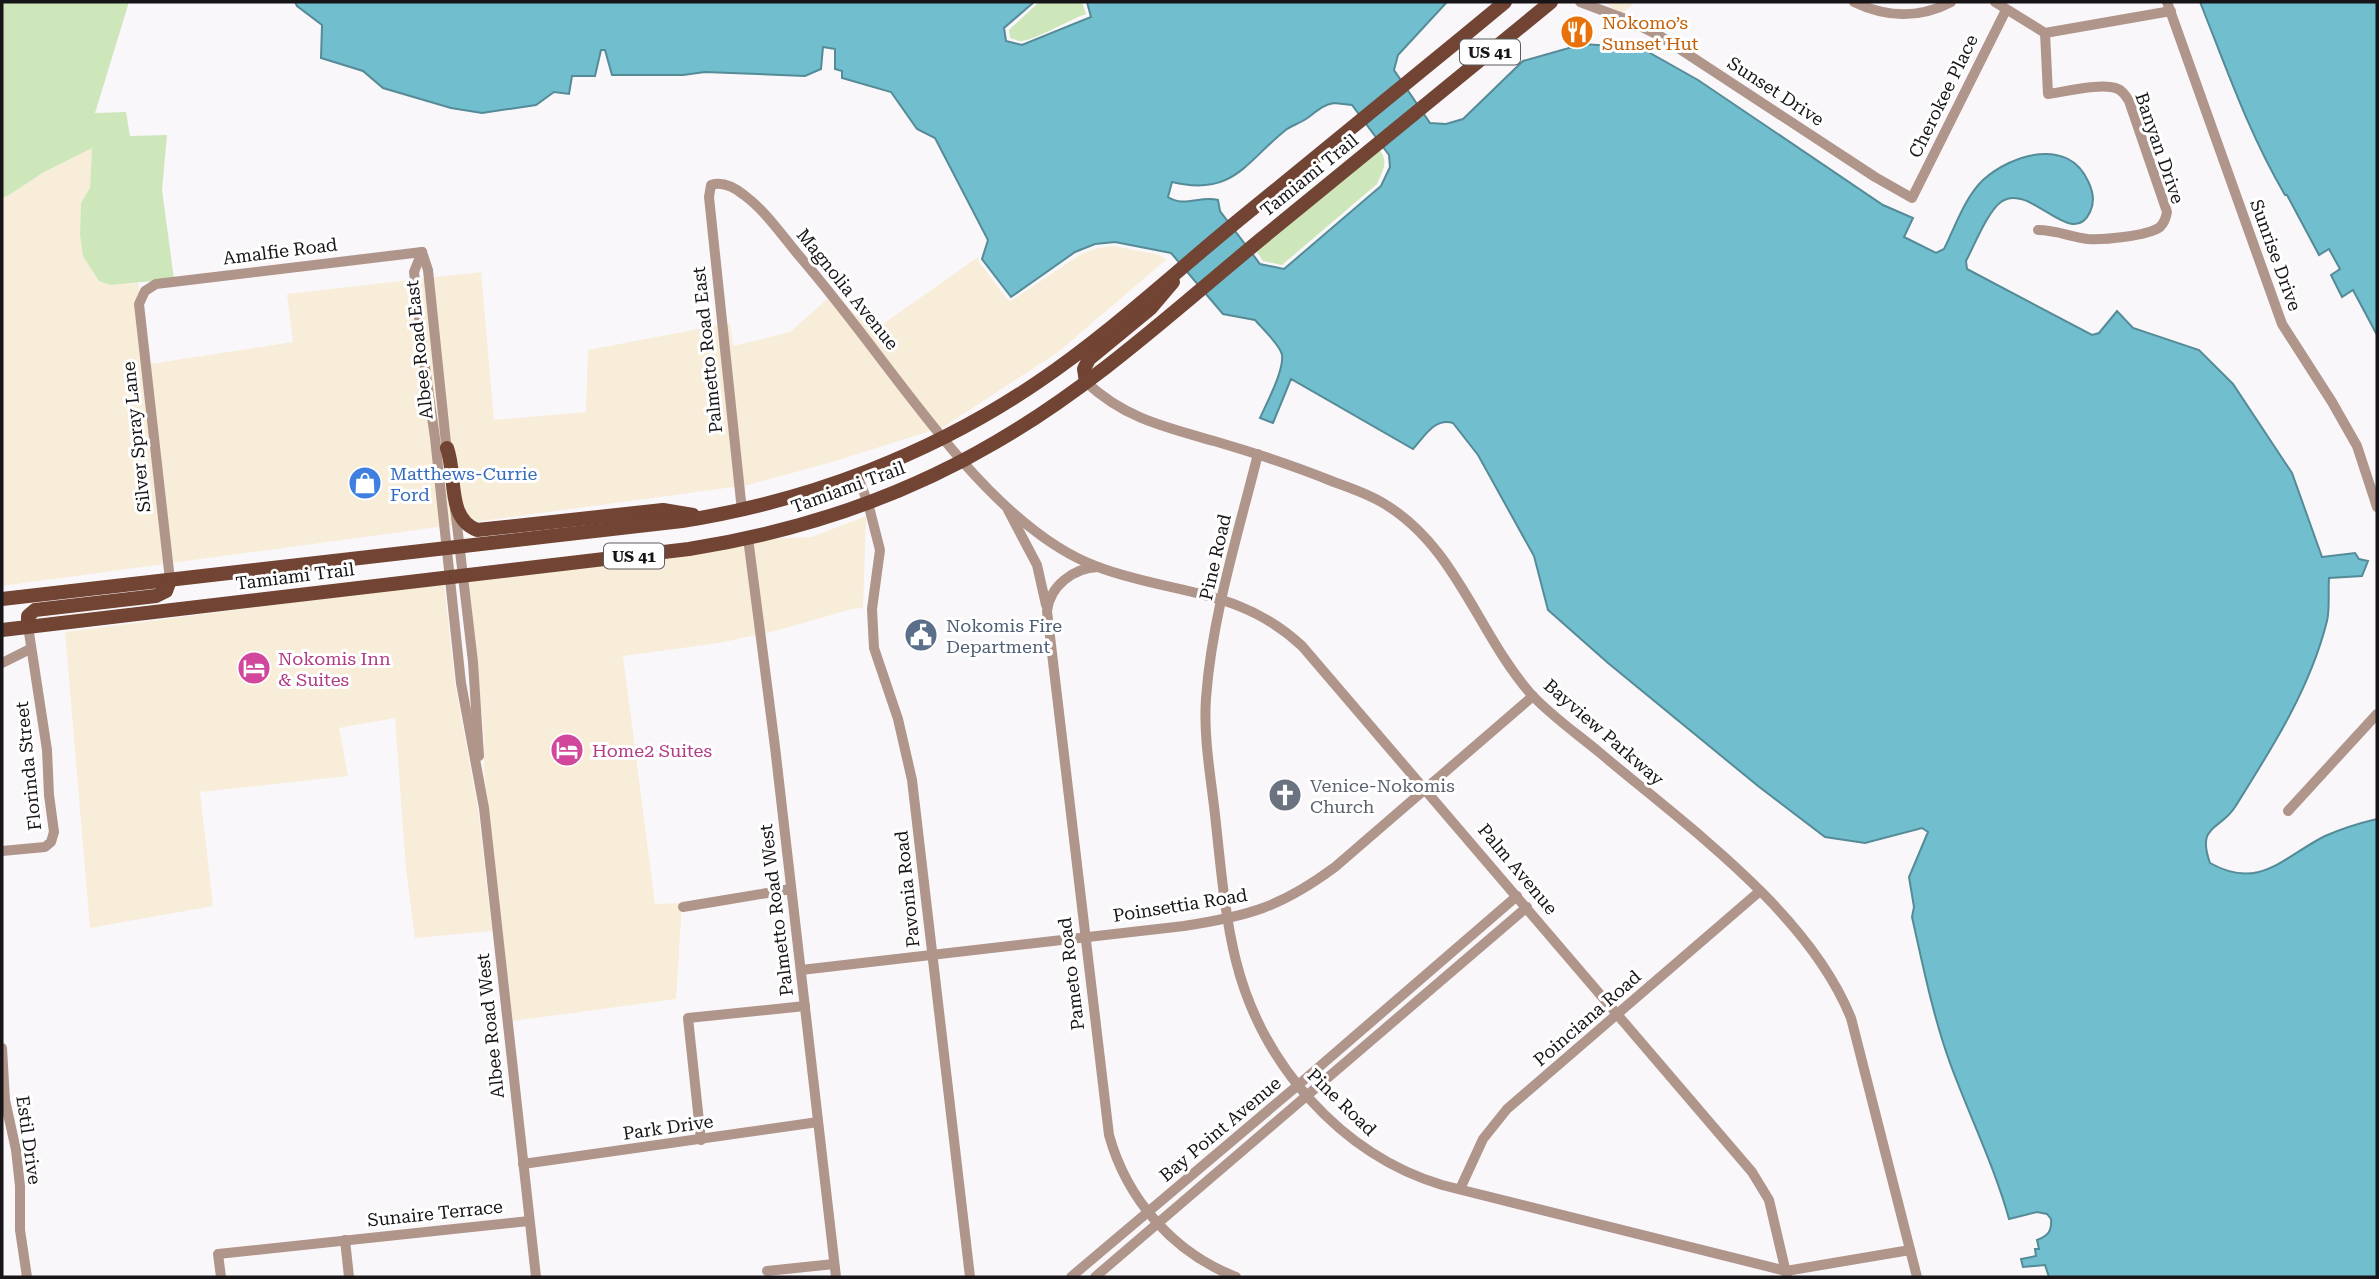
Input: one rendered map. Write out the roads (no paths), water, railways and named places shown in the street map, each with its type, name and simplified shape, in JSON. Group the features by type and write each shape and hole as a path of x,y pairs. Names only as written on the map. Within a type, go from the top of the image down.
{"main road":[{"name":"Tamiami Trail","path":"2,599 705,518 742,511 857,475 944,438 979,420 1040,381 1181,269 1505,2"},
{"name":"Tamiami Trail","path":"2,630 688,549 821,520 868,503 962,461 1028,423 1086,382 1551,2"},
{"path":"1086,382 1084,369 1089,359 1159,300 1181,269"},
{"path":"447,448 457,510 465,524 477,530 663,510 705,518"},
{"path":"28,626 28,616 36,610 156,596 168,588 170,580"}],"street":[{"name":"Sunset Drive","path":"1580,2 1628,20 1669,41 1875,177 1912,198"},
{"path":"1854,2 1875,11 1899,15 1929,11 1951,2"},
{"path":"1995,2 2045,33 2169,7"},
{"name":"Sunrise Drive","path":"2169,7 2282,324 2357,446 2377,507"},
{"name":"Cherokee Place","path":"1912,198 2006,10"},
{"name":"Banyan Drive","path":"2038,230 2053,230 2086,239 2109,238 2152,231 2163,223 2167,212 2125,93 2118,89 2100,87 2048,94 2045,33"},
{"name":"Magnolia Avenue","path":"711,185 725,184 753,202 833,296 962,461"},
{"name":"Palmetto Road East","path":"711,185 709,197 742,511"},
{"name":"Amalfie Road","path":"145,291 156,284 422,252"},
{"name":"Albee Road East","path":"422,252 428,270 447,448 456,577"},
{"name":"Albee Road East","path":"422,252 414,272 435,438 453,547"},
{"name":"Silver Spray Lane","path":"145,291 139,304 170,580"},
{"name":"Bayview Parkway","path":"1086,382 1107,401 1135,416 1258,454 1366,494 1394,510 1418,529 1440,553 1533,696 1760,891 1815,954 1835,982 1845,1002 1857,1036 1917,1277"},
{"name":"Pine Road","path":"1258,454 1223,598 1206,701 1207,739 1228,919 1237,963 1252,1008 1297,1086 1343,1131 1384,1161 1412,1175 1460,1189 1786,1274 1910,1250"},
{"name":"Palm Avenue","path":"962,461 1004,505 1046,538 1098,567 1223,598 1255,611 1291,636 1427,789 1752,1172 1765,1191 1777,1226 1786,1274"},
{"name":"Pavonia Road","path":"857,475 868,503 880,550 873,609 874,648 909,761 970,1277"},
{"name":"Pameto Road","path":"1004,505 1037,565 1044,589 1109,1135 1123,1172 1148,1212 1186,1251 1237,1277"},
{"name":"Palmetto Road West","path":"748,538 836,1277"},
{"path":"1047,611 1048,599 1056,587 1077,572 1098,567"},
{"name":"Albee Road West","path":"456,577 463,696 468,732 479,772 536,1277"},
{"name":"Florinda Street","path":"2,851 41,848 53,839 54,832 48,795 47,751 28,626"},
{"path":"2,663 30,649"},
{"name":"Poinsettia Road","path":"801,970 1228,919 1261,910 1309,887 1533,696"},
{"path":"2288,811 2377,714"},
{"path":"683,907 791,889"},
{"name":"Poinciana Road","path":"1460,1189 1483,1139 1499,1118 1760,891"},
{"name":"Bay Point Avenue","path":"1071,1277 1517,896"},
{"name":"Bay Point Avenue","path":"1095,1277 1528,907"},
{"path":"701,1140 688,1018 805,1006"},
{"name":"Estil Drive","path":"2,1048 5,1100 16,1150 20,1186 20,1230 27,1277"},
{"name":"Park Drive","path":"523,1164 818,1122"},
{"name":"Sunaire Terrace","path":"221,1277 218,1254 529,1221"},
{"name":"Sunaire Terrace","path":"345,1241 349,1277"},
{"path":"767,1271 834,1264"}],"water":[{"path":"295,2 1034,2 1004,28 1006,41 1022,45 1091,17 1087,2 1447,2 1398,55 1394,70 1430,123 1446,124 1463,119 1523,61 1583,44 1641,48 1698,80 1883,205 1913,218 1904,237 1936,253 1944,249 1971,195 1983,180 1995,171 2024,157 2039,154 2054,154 2067,159 2079,167 2092,193 2092,208 2082,222 2073,224 2062,220 2025,200 2012,198 2001,202 1982,229 1966,261 1967,269 2092,335 2099,333 2117,311 2133,328 2199,350 2233,384 2292,473 2322,557 2355,553 2359,559 2368,561 2362,576 2329,578 2327,621 2311,670 2276,740 2235,807 2208,834 2206,850 2210,863 2228,871 2243,874 2257,872 2270,868 2325,836 2377,819 2377,1277 2049,1277 2045,1265 2023,1267 2021,1259 2036,1256 2035,1249 2039,1249 2037,1240 2048,1232 2051,1219 2047,1214 2037,1212 2009,1219 1944,1045 1912,917 1914,907 1909,877 1928,832 1922,828 1865,843 1825,837 1758,786 1608,663 1548,610 1534,556 1478,455 1453,423 1435,425 1413,449 1291,379 1273,423 1260,418 1280,369 1281,351 1255,320 1223,314 1171,253 1115,242 1095,244 1075,252 1011,297 982,259 988,240 935,138 917,129 891,92 842,78 842,71 835,69 835,49 823,47 821,69 805,76 705,72 683,75 612,75 605,50 601,50 595,76 572,76 569,94 554,92 536,105 482,113 451,108 383,88 363,71 321,58 322,25","holes":["1334,103 1352,105 1389,155 1390,167 1381,186 1284,269 1260,264 1220,211 1218,200 1180,201 1168,197 1172,182 1210,185 1225,180 1249,164 1287,129 1323,107"]},
{"path":"2200,2 2377,2 2377,335 2353,290 2342,297 2331,275 2340,269 2329,249 2319,255 2272,172 2239,100"}],"place":[{"name":"Nokomo’s Sunset Hut","path":"1577,32"},
{"name":"Matthews-Currie Ford","path":"365,483"},
{"name":"Nokomis Fire Department","path":"921,635"},
{"name":"Nokomis Inn & Suites","path":"254,668"},
{"name":"Home2 Suites","path":"567,750"},
{"name":"Venice-Nokomis Church","path":"1285,795"}]}
